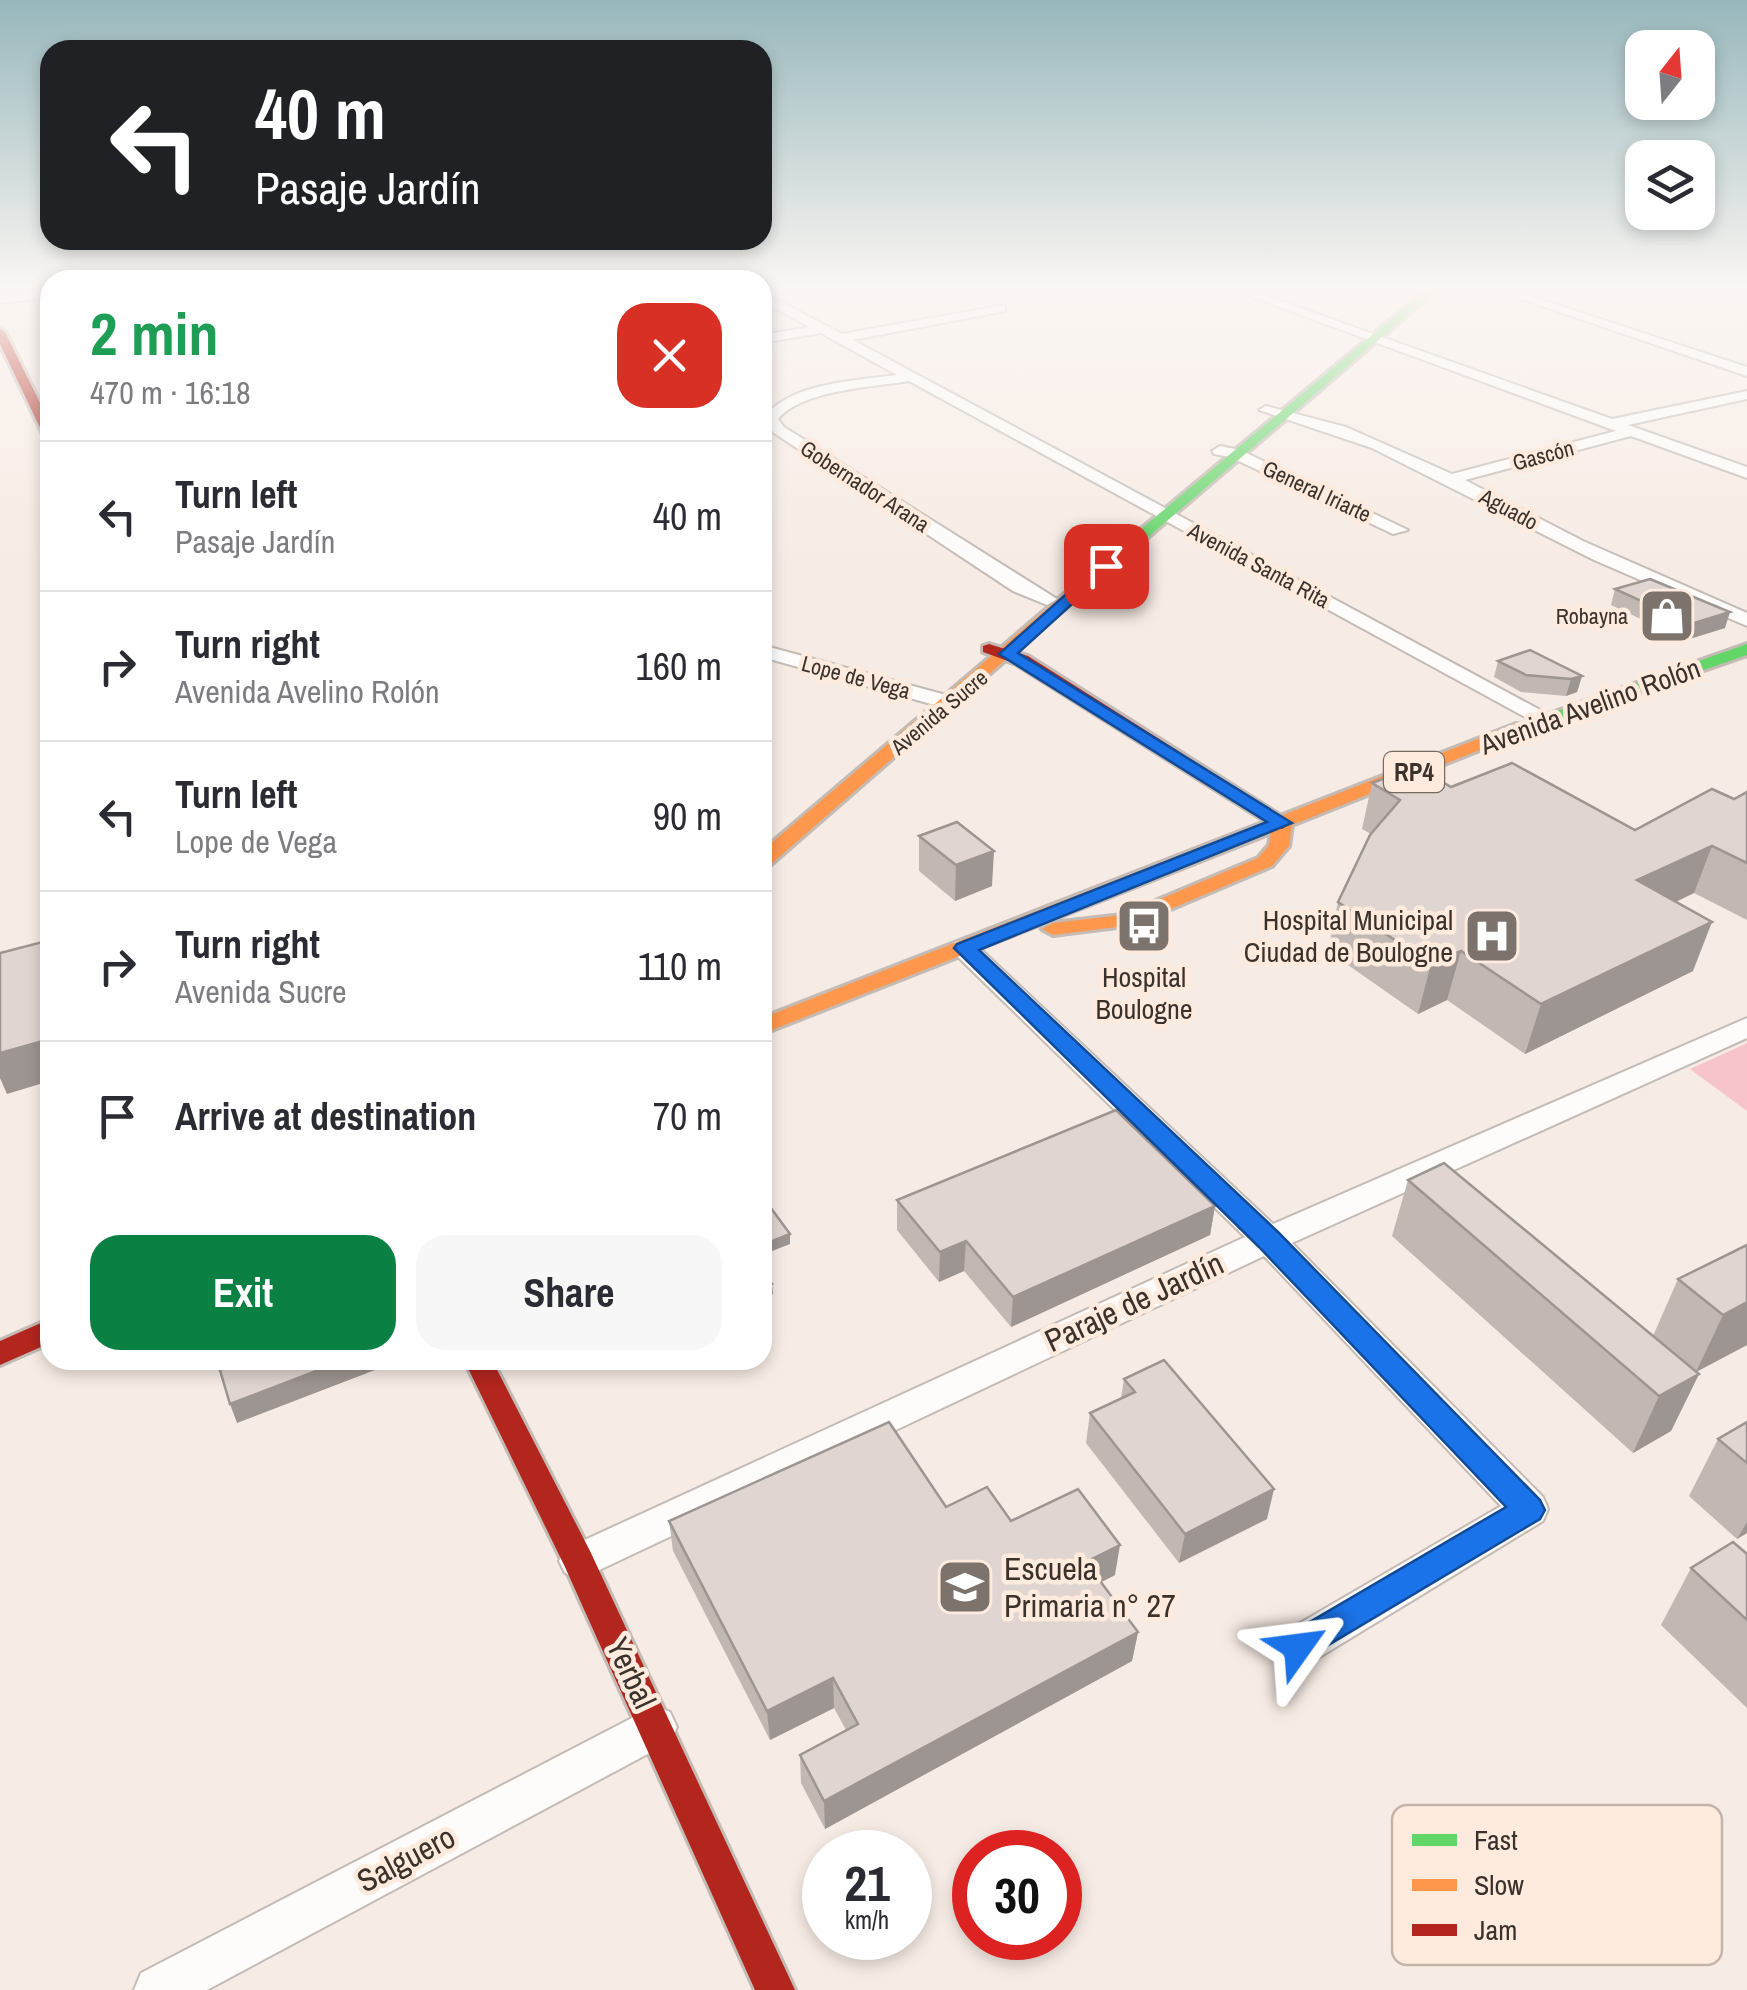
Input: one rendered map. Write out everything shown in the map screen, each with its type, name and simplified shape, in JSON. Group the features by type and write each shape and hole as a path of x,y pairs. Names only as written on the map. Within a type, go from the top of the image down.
{"main road":[{"path":"24,382 40,415"},
{"name":"Avenida Sucre","path":"998,652 1047,599 1311,382"},
{"name":"Avenida Sucre","path":"772,830 998,652 1158,510"},
{"name":"Avenida Avelino Rolón","path":"772,1024 1544,718 1747,649"},
{"path":"998,652 1282,823 1279,846 1265,862 1126,921 1072,929 1010,931"},
{"name":"Avenida Sucre","path":"772,853 940,700"},
{"path":"0,1354 40,1335"},
{"name":"Yerbal","path":"483,1370 579,1560 776,1990"}],"street":[{"name":"Gobernador Arana","path":"772,415 775,408 800,398 884,382"},
{"name":"Avenida Santa Rita","path":"925,382 1544,718"},
{"path":"1496,382 1747,473"},
{"path":"1614,424 1747,395"},
{"name":"Aguado","path":"1274,412 1304,418 1451,479 1600,556 1747,620"},
{"name":"Gobernador Arana","path":"772,421 779,430 1020,587 1047,599"},
{"name":"Gascón","path":"1451,479 1634,431"},
{"name":"General Iriarte","path":"1227,452 1399,530"},
{"name":"Lope de Vega","path":"772,654 940,700"},
{"path":"964,948 1268,1240 1529,1510 1298,1647"},
{"name":"Paraje de Jardín","path":"579,1560 1268,1240 1747,1027"},
{"name":"Salguero","path":"158,1990 655,1727"}],"shaded area":[{"path":"1747,1043 1747,1111 1690,1069"}],"building":[{"path":"1650,579 1730,612 1691,624 1615,589"},
{"path":"1530,650 1582,676 1571,679 1526,675 1498,661"},
{"name":"Hospital Municipal Ciudad de Boulogne","path":"1512,763 1635,830 1712,789 1734,799 1747,792 1747,863 1712,846 1637,880 1712,922 1541,1004 1461,951 1431,964 1338,902 1370,835 1400,800 1372,783 1416,766 1451,787"},
{"path":"957,822 994,851 956,865 919,836"},
{"path":"40,943 40,1042 0,1053 0,953"},
{"path":"1116,1110 1215,1206 1013,1297 966,1241 940,1252 897,1200"},
{"path":"1444,1163 1699,1374 1659,1396 1408,1180"},
{"path":"772,1210 790,1234 772,1241"},
{"path":"1747,1245 1747,1302 1723,1315 1678,1279"},
{"path":"1164,1360 1274,1489 1185,1534 1090,1413 1135,1392 1124,1379"},
{"path":"220,1370 319,1370 230,1404"},
{"path":"889,1422 946,1507 987,1487 1011,1521 1078,1489 1120,1545 1086,1562 1138,1632 824,1801 800,1755 858,1724 833,1678 767,1711 669,1521"},
{"path":"1747,1422 1747,1463 1718,1439"},
{"path":"1733,1542 1747,1554 1747,1620 1691,1568"}],"traffic: fast":[{"path":"1121,553 1323,382"},
{"path":"1516,729 1747,649"}],"traffic: slow":[{"path":"772,853 1121,553"},
{"path":"772,1023 1516,729"},
{"path":"1053,929 1126,921 1265,862 1279,846 1282,823"}],"traffic: jam":[{"path":"24,382 40,415"},
{"path":"989,649 1022,660 1282,823"},
{"path":"0,1354 40,1335"},
{"path":"483,1370 579,1561 775,1990"}],"place":[{"name":"Robayna","path":"1667,616"},
{"name":"Hospital Boulogne","path":"1144,926"},
{"name":"Hospital Municipal Ciudad de Boulogne","path":"1492,936"},
{"name":"Escuela Primaria n° 27","path":"965,1587"}],"route":[{"path":"1106,566 1008,654 1282,823 964,948 1268,1240 1529,1510 1298,1647"}]}
